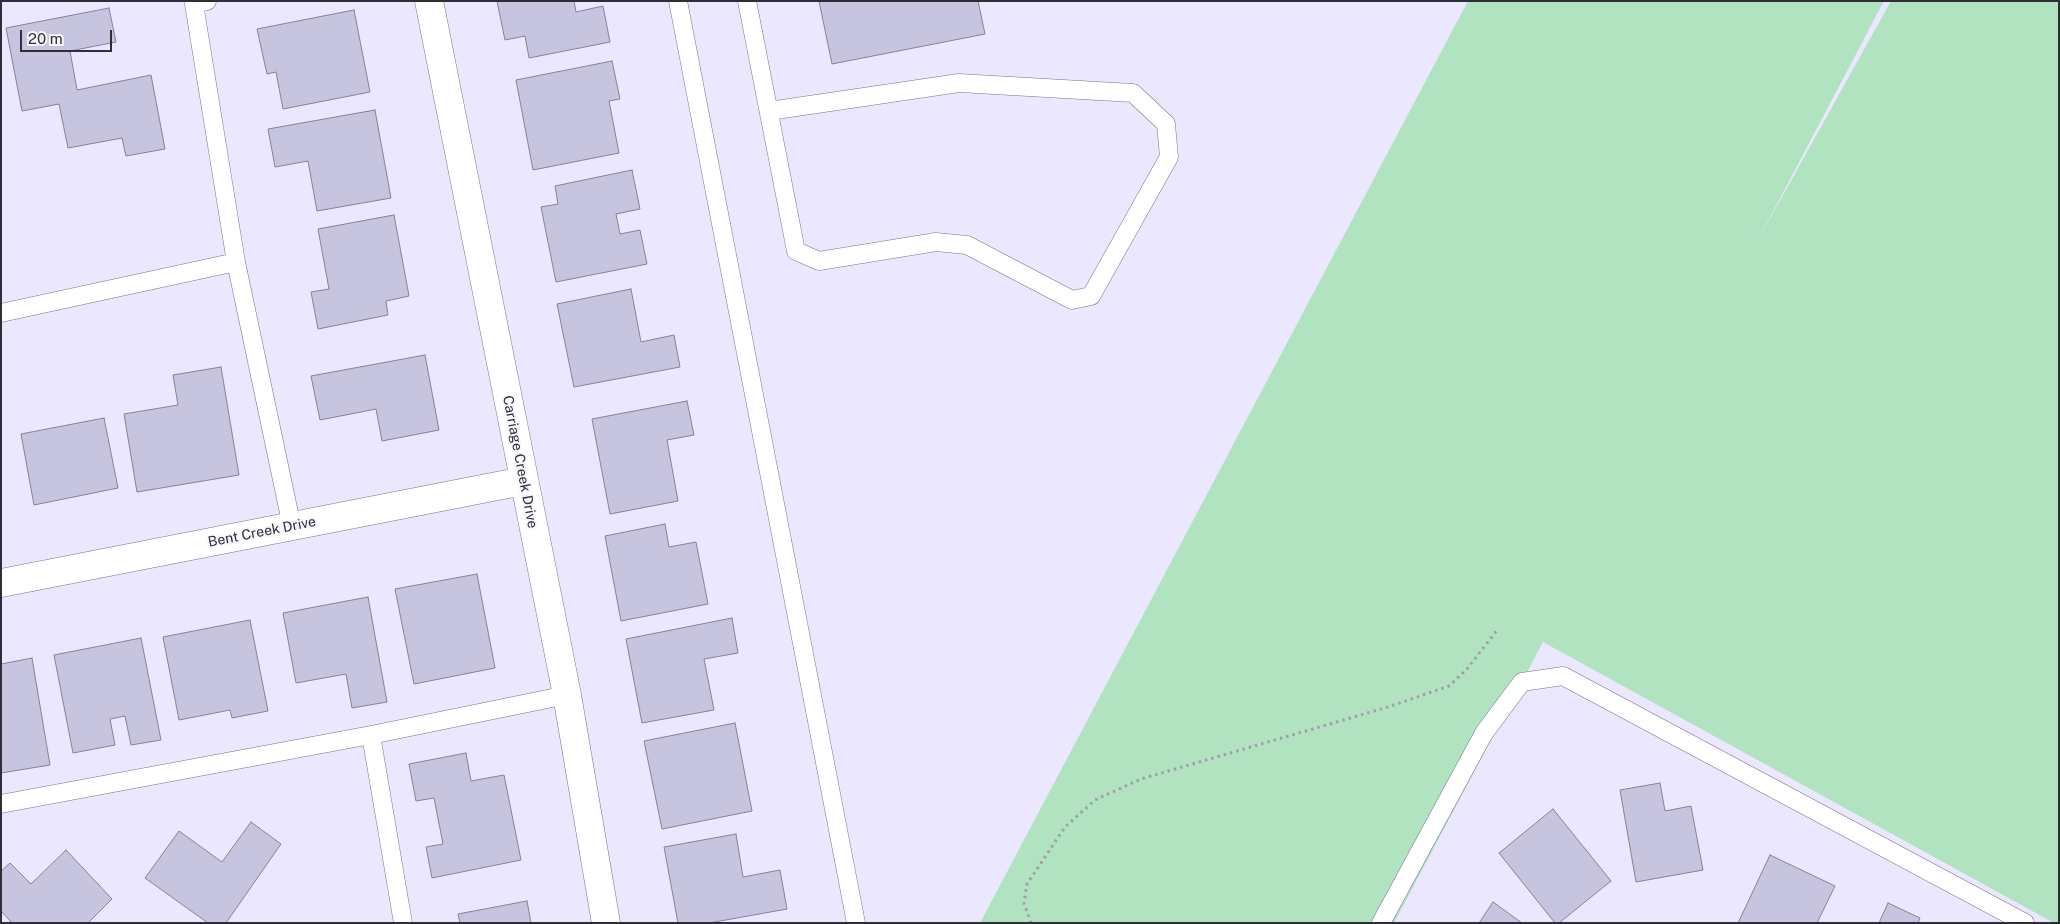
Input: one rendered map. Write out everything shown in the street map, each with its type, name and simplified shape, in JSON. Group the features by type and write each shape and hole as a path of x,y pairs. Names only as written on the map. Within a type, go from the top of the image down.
{"street":[{"name":"Carriage Creek Drive","path":"429,1 567,695 606,923"},
{"name":"Bent Creek Drive","path":"1,583 523,481"}],"lane":[{"path":"207,1 194,4 236,262 292,527"},
{"path":"678,1 856,923"},
{"path":"747,1 796,251 819,261 936,242 967,245 1072,300 1090,296 1169,157 1166,124 1133,93 959,83 769,111"},
{"path":"1,313 236,262"},
{"path":"1381,923 1484,733 1522,682 1563,676 2025,923"},
{"path":"1,804 370,735 567,695"},
{"path":"370,735 403,923"}],"path":[{"path":"1031,923 1024,903 1027,884 1065,827 1095,800 1141,780 1388,707 1450,686 1466,670 1498,629"}],"green space":[{"path":"1468,1 1884,1 1758,240 1891,1 2059,1 2059,923 2054,923 1543,642 1394,923 980,923"}],"building":[{"path":"497,1 574,1 576,12 603,6 610,42 529,58 525,36 505,40"},
{"path":"819,1 978,1 985,34 832,64"},
{"path":"109,8 116,42 70,51 77,90 151,75 165,149 126,156 122,138 68,148 59,104 22,111 6,28"},
{"path":"354,10 370,92 283,109 276,72 267,74 257,29"},
{"path":"612,61 620,99 609,101 619,153 533,170 516,80"},
{"path":"375,110 391,198 317,211 308,161 275,167 268,129"},
{"path":"632,170 640,209 616,214 620,234 640,230 647,264 556,282 541,207 558,204 555,186"},
{"path":"394,215 409,296 386,301 388,315 318,329 311,292 329,289 318,229"},
{"path":"631,289 641,342 674,335 680,367 574,387 557,304"},
{"path":"425,355 439,430 382,441 376,409 320,420 311,376"},
{"path":"221,367 239,475 137,492 124,414 178,405 173,375"},
{"path":"687,401 694,435 667,440 678,501 610,514 592,419"},
{"path":"104,418 118,488 34,505 21,434"},
{"path":"665,524 669,547 696,542 708,604 621,621 605,536"},
{"path":"477,574 495,668 414,684 395,589"},
{"path":"368,597 387,702 352,708 346,674 296,683 283,613"},
{"path":"732,618 738,653 704,659 714,710 642,723 626,639"},
{"path":"250,620 268,711 232,718 230,710 179,720 163,637"},
{"path":"141,638 161,740 131,745 125,716 110,719 115,745 73,753 54,655"},
{"path":"32,658 50,765 1,773 1,664"},
{"path":"735,723 752,811 662,829 644,741"},
{"path":"466,753 471,781 504,775 521,860 432,878 426,847 443,844 434,798 416,801 409,764"},
{"path":"1660,783 1665,811 1691,806 1703,870 1636,882 1620,790"},
{"path":"1553,809 1611,881 1559,923 1555,923 1499,853"},
{"path":"251,822 281,844 226,923 208,923 145,878 179,831 222,862"},
{"path":"736,834 743,877 780,870 787,909 709,923 678,923 664,847"},
{"path":"66,850 112,899 88,923 12,923 1,911 1,871 10,863 31,884"},
{"path":"1770,855 1835,886 1817,923 1738,923"},
{"path":"527,901 531,923 460,923 458,914"},
{"path":"1493,902 1522,923 1479,923"},
{"path":"1888,903 1920,918 1918,923 1879,923"}]}
